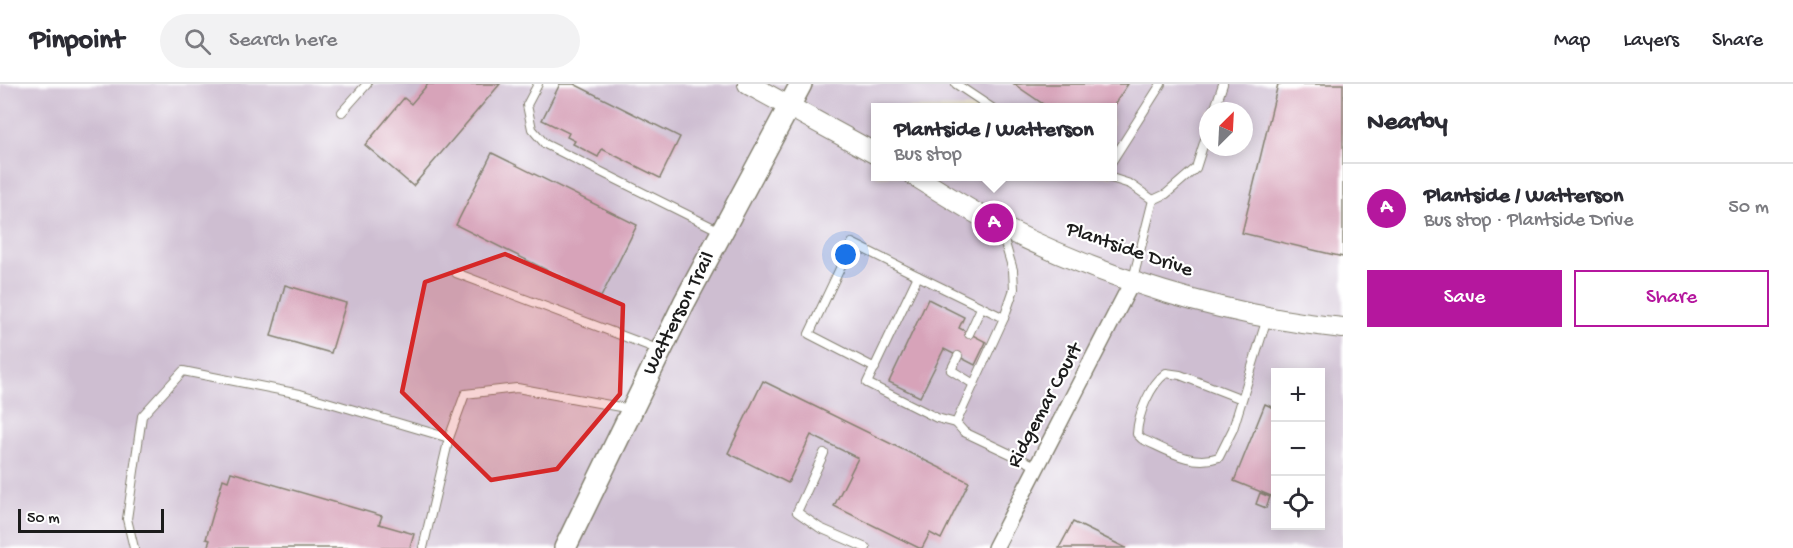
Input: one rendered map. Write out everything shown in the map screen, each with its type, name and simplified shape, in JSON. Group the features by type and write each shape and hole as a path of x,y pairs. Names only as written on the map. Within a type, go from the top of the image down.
{"main road":[{"name":"Watterson Trail","path":"565,548 721,232 801,84"}],"street":[{"path":"748,84 871,151"},
{"name":"Plantside Drive","path":"922,181 1044,247 1132,282 1203,302 1268,316 1343,328"},
{"name":"Ridgemar Court","path":"995,548 1132,282"}],"lane":[{"path":"342,112 367,84"},
{"path":"537,84 526,105 532,129 545,144 721,232"},
{"path":"956,84 984,103"},
{"path":"1117,155 1161,84"},
{"path":"1217,102 1222,84"},
{"path":"1153,200 1166,194 1196,168 1200,156"},
{"path":"1117,180 1130,184 1153,200"},
{"path":"1132,282 1153,200"},
{"path":"956,423 972,383 1004,318 1014,289 1013,270 1000,225"},
{"path":"875,368 809,334 852,243 1004,318"},
{"path":"456,273 661,351"},
{"path":"918,276 867,383 937,418 956,423 964,432 1038,467"},
{"path":"969,334 981,308"},
{"path":"1242,399 1180,375 1166,373 1156,380 1138,423 1137,434 1142,439 1191,460 1206,462 1219,457 1226,447 1242,399 1268,316"},
{"path":"958,356 951,370 972,383"},
{"path":"134,548 127,519 142,416 183,371 300,394 448,438"},
{"path":"423,548 448,438 465,394 517,388 633,409"},
{"path":"824,453 796,512 820,528 866,548"}],"highlighted area":[{"path":"505,254 623,305 620,394 557,469 491,480 402,392 425,282"}],"shaded area":[{"path":"0,84 1343,84 1343,548 0,548"}],"building":[{"path":"428,84 500,84 413,186 365,145 404,98 411,104"},
{"path":"560,84 574,84 680,137 660,178 602,149 598,157 573,144 575,141 567,137 569,133 542,120"},
{"path":"1014,84 1128,84 1115,103 1042,103"},
{"path":"1278,84 1343,84 1343,257 1242,233"},
{"path":"492,153 637,225 601,297 456,225"},
{"path":"285,285 346,303 331,353 271,336"},
{"path":"928,299 964,317 959,328 986,342 975,365 944,349 920,397 889,382"},
{"path":"763,381 969,482 941,539 930,533 922,548 919,548 834,506 858,458 811,435 788,483 728,453"},
{"path":"1265,404 1271,407 1271,496 1234,481"},
{"path":"231,472 382,516 379,524 414,534 410,548 207,548 210,540 206,539 223,479 228,481"},
{"path":"1260,493 1270,497 1266,508 1256,504"},
{"path":"1073,522 1126,548 1059,548"}],"place":[{"name":"Plantside / Watterson","path":"994,223"}]}
